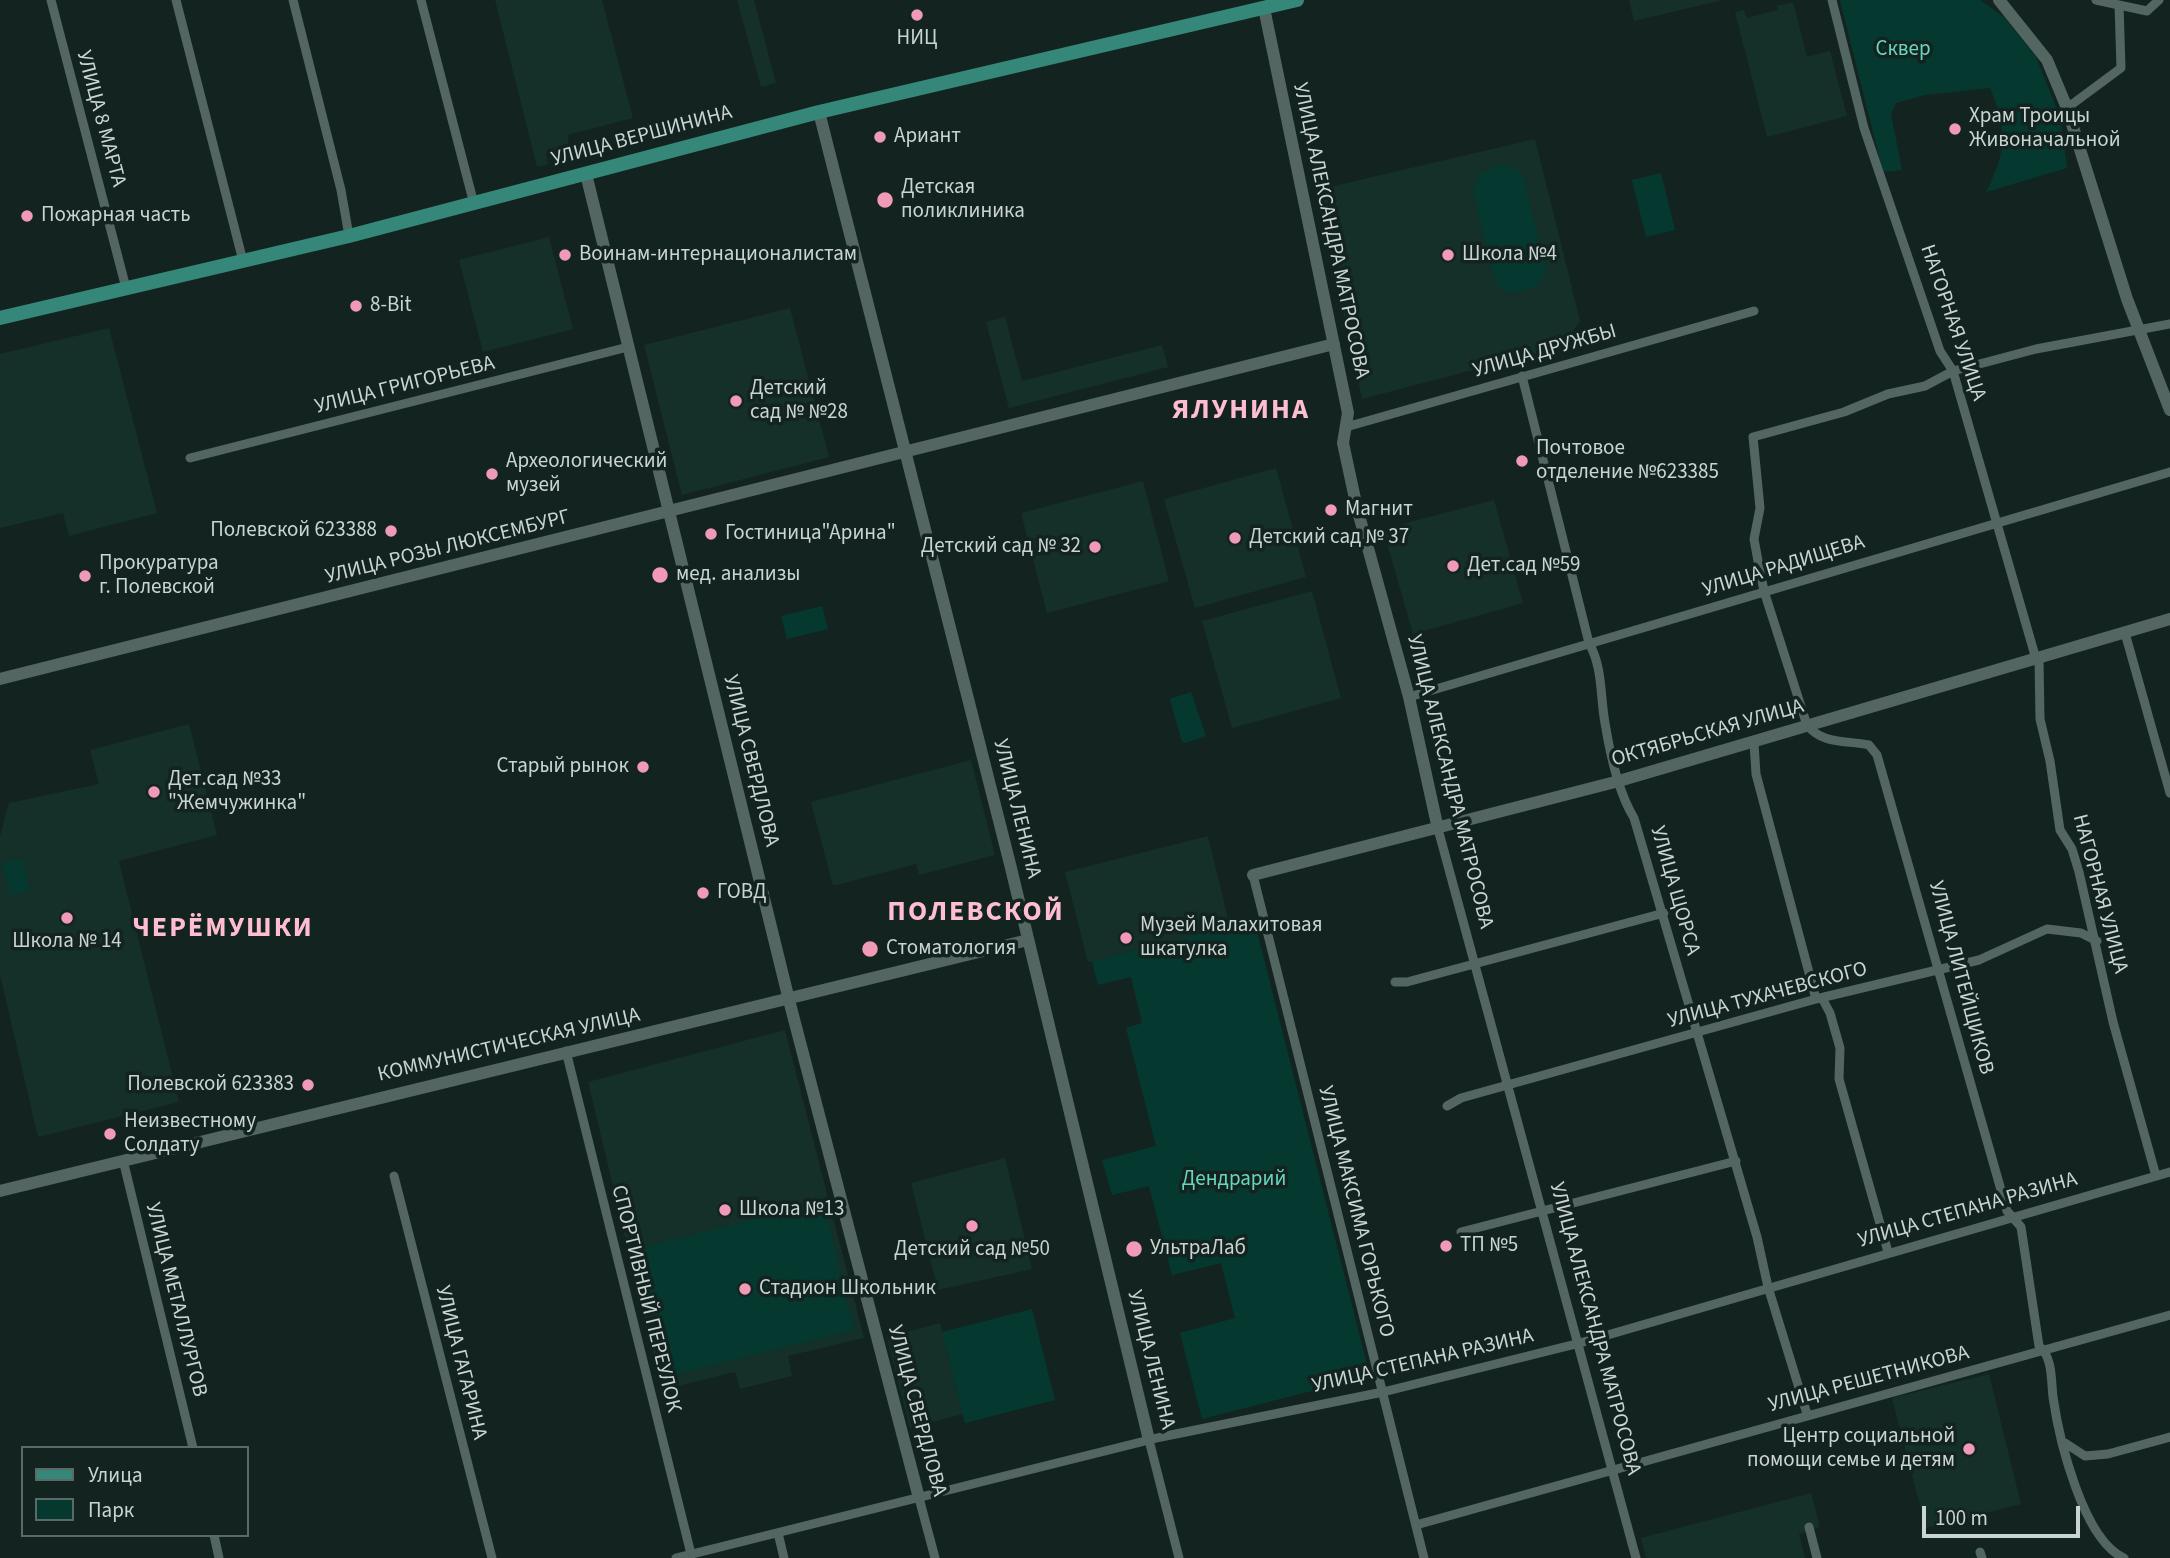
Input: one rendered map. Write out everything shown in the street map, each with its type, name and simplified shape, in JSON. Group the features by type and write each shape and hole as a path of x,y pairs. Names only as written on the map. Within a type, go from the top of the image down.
{"main road":[{"name":"УЛИЦА ВЕРШИНИНА","path":"0,318 349,236 819,112 1263,4 1297,0"}],"street":[{"name":"УЛИЦА 8 МАРТА","path":"51,0 126,288"},
{"path":"176,0 243,261"},
{"path":"293,0 341,190 349,236"},
{"path":"421,0 474,204"},
{"name":"НАГОРНАЯ УЛИЦА","path":"1832,0 1864,128 1940,351 1953,371 2038,659 2040,719 2050,761 2060,830 2072,849 2097,942 2113,1022 2156,1176"},
{"path":"1999,0 2046,60 2067,108 2091,192 2127,299 2170,410"},
{"path":"2096,0 2147,11 2158,0"},
{"name":"УЛИЦА АЛЕКСАНДРА МАТРОСОВА","path":"1263,4 1348,413 1343,443 1357,508 1409,697 1438,829 1580,1343 1636,1558"},
{"path":"2067,108 2121,68 2119,5"},
{"name":"УЛИЦА ЛЕНИНА","path":"819,112 1028,940 1179,1558"},
{"name":"УЛИЦА СВЕРДЛОВА","path":"586,174 789,1000 935,1558"},
{"name":"УЛИЦА ДРУЖБЫ","path":"1346,427 1754,311"},
{"path":"1807,725 1764,591 1754,539 1760,508 1753,437 1844,412 1888,394 1925,387 1953,371 2036,349 2141,332 2170,324"},
{"name":"УЛИЦА РОЗЫ ЛЮКСЕМБУРГ","path":"0,679 906,454 1334,344"},
{"name":"УЛИЦА ГРИГОРЬЕВА","path":"190,458 628,347"},
{"name":"УЛИЦА ЩОРСА","path":"1522,376 1589,643 1596,656 1605,724 1619,781 1664,913 1696,1033 1736,1161 1768,1287 1807,1414"},
{"name":"УЛИЦА РАДИЩЕВА","path":"1409,697 2170,472"},
{"name":"ОКТЯБРЬСКАЯ УЛИЦА","path":"1253,875 1619,781 2170,619"},
{"path":"2125,633 2170,793"},
{"name":"УЛИЦА ЛИТЕЙЩИКОВ","path":"1807,725 1815,735 1829,741 1869,744 1877,755 1910,861 1937,969 2007,1210 2021,1227 2039,1346 2045,1350 2065,1443 2088,1520 2104,1542 2124,1558"},
{"path":"1754,743 1756,774 1819,999 1830,1013 1840,1048 1839,1079 1888,1252"},
{"name":"УЛИЦА МАКСИМА ГОРЬКОГО","path":"1253,875 1424,1558"},
{"path":"1395,982 1407,982 1664,913"},
{"name":"УЛИЦА ТУХАЧЕВСКОГО","path":"1447,1106 1461,1098 1819,999 1979,960 2047,929 2081,933 2097,942"},
{"name":"КОММУНИСТИЧЕСКАЯ УЛИЦА","path":"0,1191 1028,940"},
{"name":"СПОРТИВНЫЙ ПЕРЕУЛОК","path":"566,1051 691,1554"},
{"name":"УЛИЦА МЕТАЛЛУРГОВ","path":"123,1160 192,1446"},
{"path":"1461,1232 1736,1161"},
{"name":"УЛИЦА СТЕПАНА РАЗИНА","path":"676,1558 1149,1440 1383,1392 1580,1343 2170,1172"},
{"name":"УЛИЦА ГАГАРИНА","path":"394,1176 492,1558"},
{"name":"УЛИЦА РЕШЕТНИКОВА","path":"1416,1525 2170,1315"},
{"path":"2065,1443 2085,1456 2108,1454 2170,1437"},
{"path":"1809,1527 1817,1558"},
{"path":"778,1533 784,1558"},
{"path":"214,1537 219,1558"}],"shaded area":[{"path":"495,0 602,0 633,118 567,135 570,148 546,154 548,164 537,167"},
{"path":"737,0 754,0 776,83 761,87"},
{"path":"1629,0 1723,0 1634,21"},
{"path":"1793,2 1807,57 1830,51 1847,116 1767,137 1735,12 1744,10 1747,18 1778,10 1777,6"},
{"name":"Школа №4","path":"1535,139 1580,321 1561,347 1362,399 1317,190"},
{"path":"549,237 573,329 483,352 459,260"},
{"name":"Детский сад № №28","path":"790,308 829,457 682,495 644,345"},
{"path":"1005,317 1022,381 1162,345 1168,367 1009,408 986,322"},
{"path":"109,328 157,513 69,536 63,513 0,528 0,354"},
{"name":"Детский сад № 37","path":"1276,468 1306,577 1195,608 1164,499"},
{"name":"Детский сад № 32","path":"1143,481 1169,581 1047,613 1021,513"},
{"name":"Дет.сад №59","path":"1494,500 1523,603 1413,634 1383,529"},
{"path":"1312,591 1341,698 1232,728 1202,621"},
{"name":"Школа № 14","path":"189,724 217,835 119,861 179,1102 38,1137 0,975 0,836 9,803 99,784 90,750"},
{"path":"971,760 995,855 919,875 916,864 833,886 811,802"},
{"path":"1208,836 1230,927 1088,962 1065,872"},
{"name":"Школа №13","path":"785,1030 864,1338 788,1356 792,1376 740,1389 735,1372 662,1390 588,1082"},
{"name":"Детский сад №50","path":"1005,1158 1032,1269 938,1290 911,1183"},
{"path":"940,1323 963,1414 910,1428 887,1337"},
{"path":"1989,1374 2021,1504 1926,1528 1892,1398"},
{"path":"1811,1493 1820,1527 1799,1534 1805,1558 1646,1558 1641,1538"}],"green space":[{"name":"Сквер","path":"1840,0 1980,0 2004,17 2036,57 2060,117 2067,168 1986,192 1998,165 2002,140 2000,116 1990,88 1925,95 1896,103 1891,114 1902,170 1883,172"},
{"path":"1499,165 1513,167 1523,176 1546,271 1537,286 1518,292 1503,291 1495,282 1473,192 1479,174"},
{"path":"1661,173 1675,230 1646,237 1632,180"},
{"path":"822,606 828,629 787,639 781,616"},
{"path":"1191,692 1206,736 1185,743 1182,742 1170,699"},
{"path":"22,858 30,891 10,895 2,863"},
{"name":"Дендрарий","path":"1254,920 1370,1376 1202,1419 1180,1333 1235,1318 1221,1263 1172,1275 1149,1186 1112,1195 1102,1160 1156,1146 1126,1028 1142,1023 1131,977 1098,985 1092,961"},
{"name":"Стадион Школьник","path":"823,1202 854,1330 668,1376 636,1249"},
{"path":"1032,1309 1055,1400 965,1423 942,1332"}],"place":[{"name":"НИЦ","path":"917,15"},
{"name":"Храм Троицы Живоначальной","path":"1955,129"},
{"name":"Ариант","path":"880,137"},
{"name":"Детская поликлиника","path":"885,200"},
{"name":"Пожарная часть","path":"27,216"},
{"name":"Воинам-интернационалистам","path":"565,255"},
{"name":"Школа №4","path":"1448,255"},
{"name":"8-Bit","path":"356,306"},
{"name":"Детский сад № №28","path":"736,401"},
{"name":"Почтовое отделение №623385","path":"1522,461"},
{"name":"Археологический музей","path":"492,474"},
{"name":"Магнит","path":"1331,510"},
{"name":"Полевской 623388","path":"391,531"},
{"name":"Гостиница\"Арина\"","path":"711,534"},
{"name":"Детский сад № 37","path":"1235,538"},
{"name":"Детский сад № 32","path":"1095,547"},
{"name":"Дет.сад №59","path":"1453,566"},
{"name":"мед. анализы","path":"660,575"},
{"name":"Прокуратура г. Полевской","path":"85,576"},
{"name":"Старый рынок","path":"643,767"},
{"name":"Дет.сад №33 \"Жемчужинка\"","path":"154,792"},
{"name":"ГОВД","path":"703,893"},
{"name":"Школа № 14","path":"67,918"},
{"name":"Музей Малахитовая шкатулка","path":"1126,938"},
{"name":"Стоматология","path":"870,949"},
{"name":"Полевской 623383","path":"308,1085"},
{"name":"Неизвестному Солдату","path":"110,1134"},
{"name":"Школа №13","path":"725,1210"},
{"name":"Детский сад №50","path":"972,1226"},
{"name":"ТП №5","path":"1446,1246"},
{"name":"УльтраЛаб","path":"1134,1249"},
{"name":"Стадион Школьник","path":"745,1289"},
{"name":"Центр социальной помощи семье и детям","path":"1969,1449"}],"district":[{"name":"ЯЛУНИНА","path":"1241,412"},
{"name":"ПОЛЕВСКОЙ","path":"976,914"},
{"name":"ЧЕРЁМУШКИ","path":"223,930"}]}
